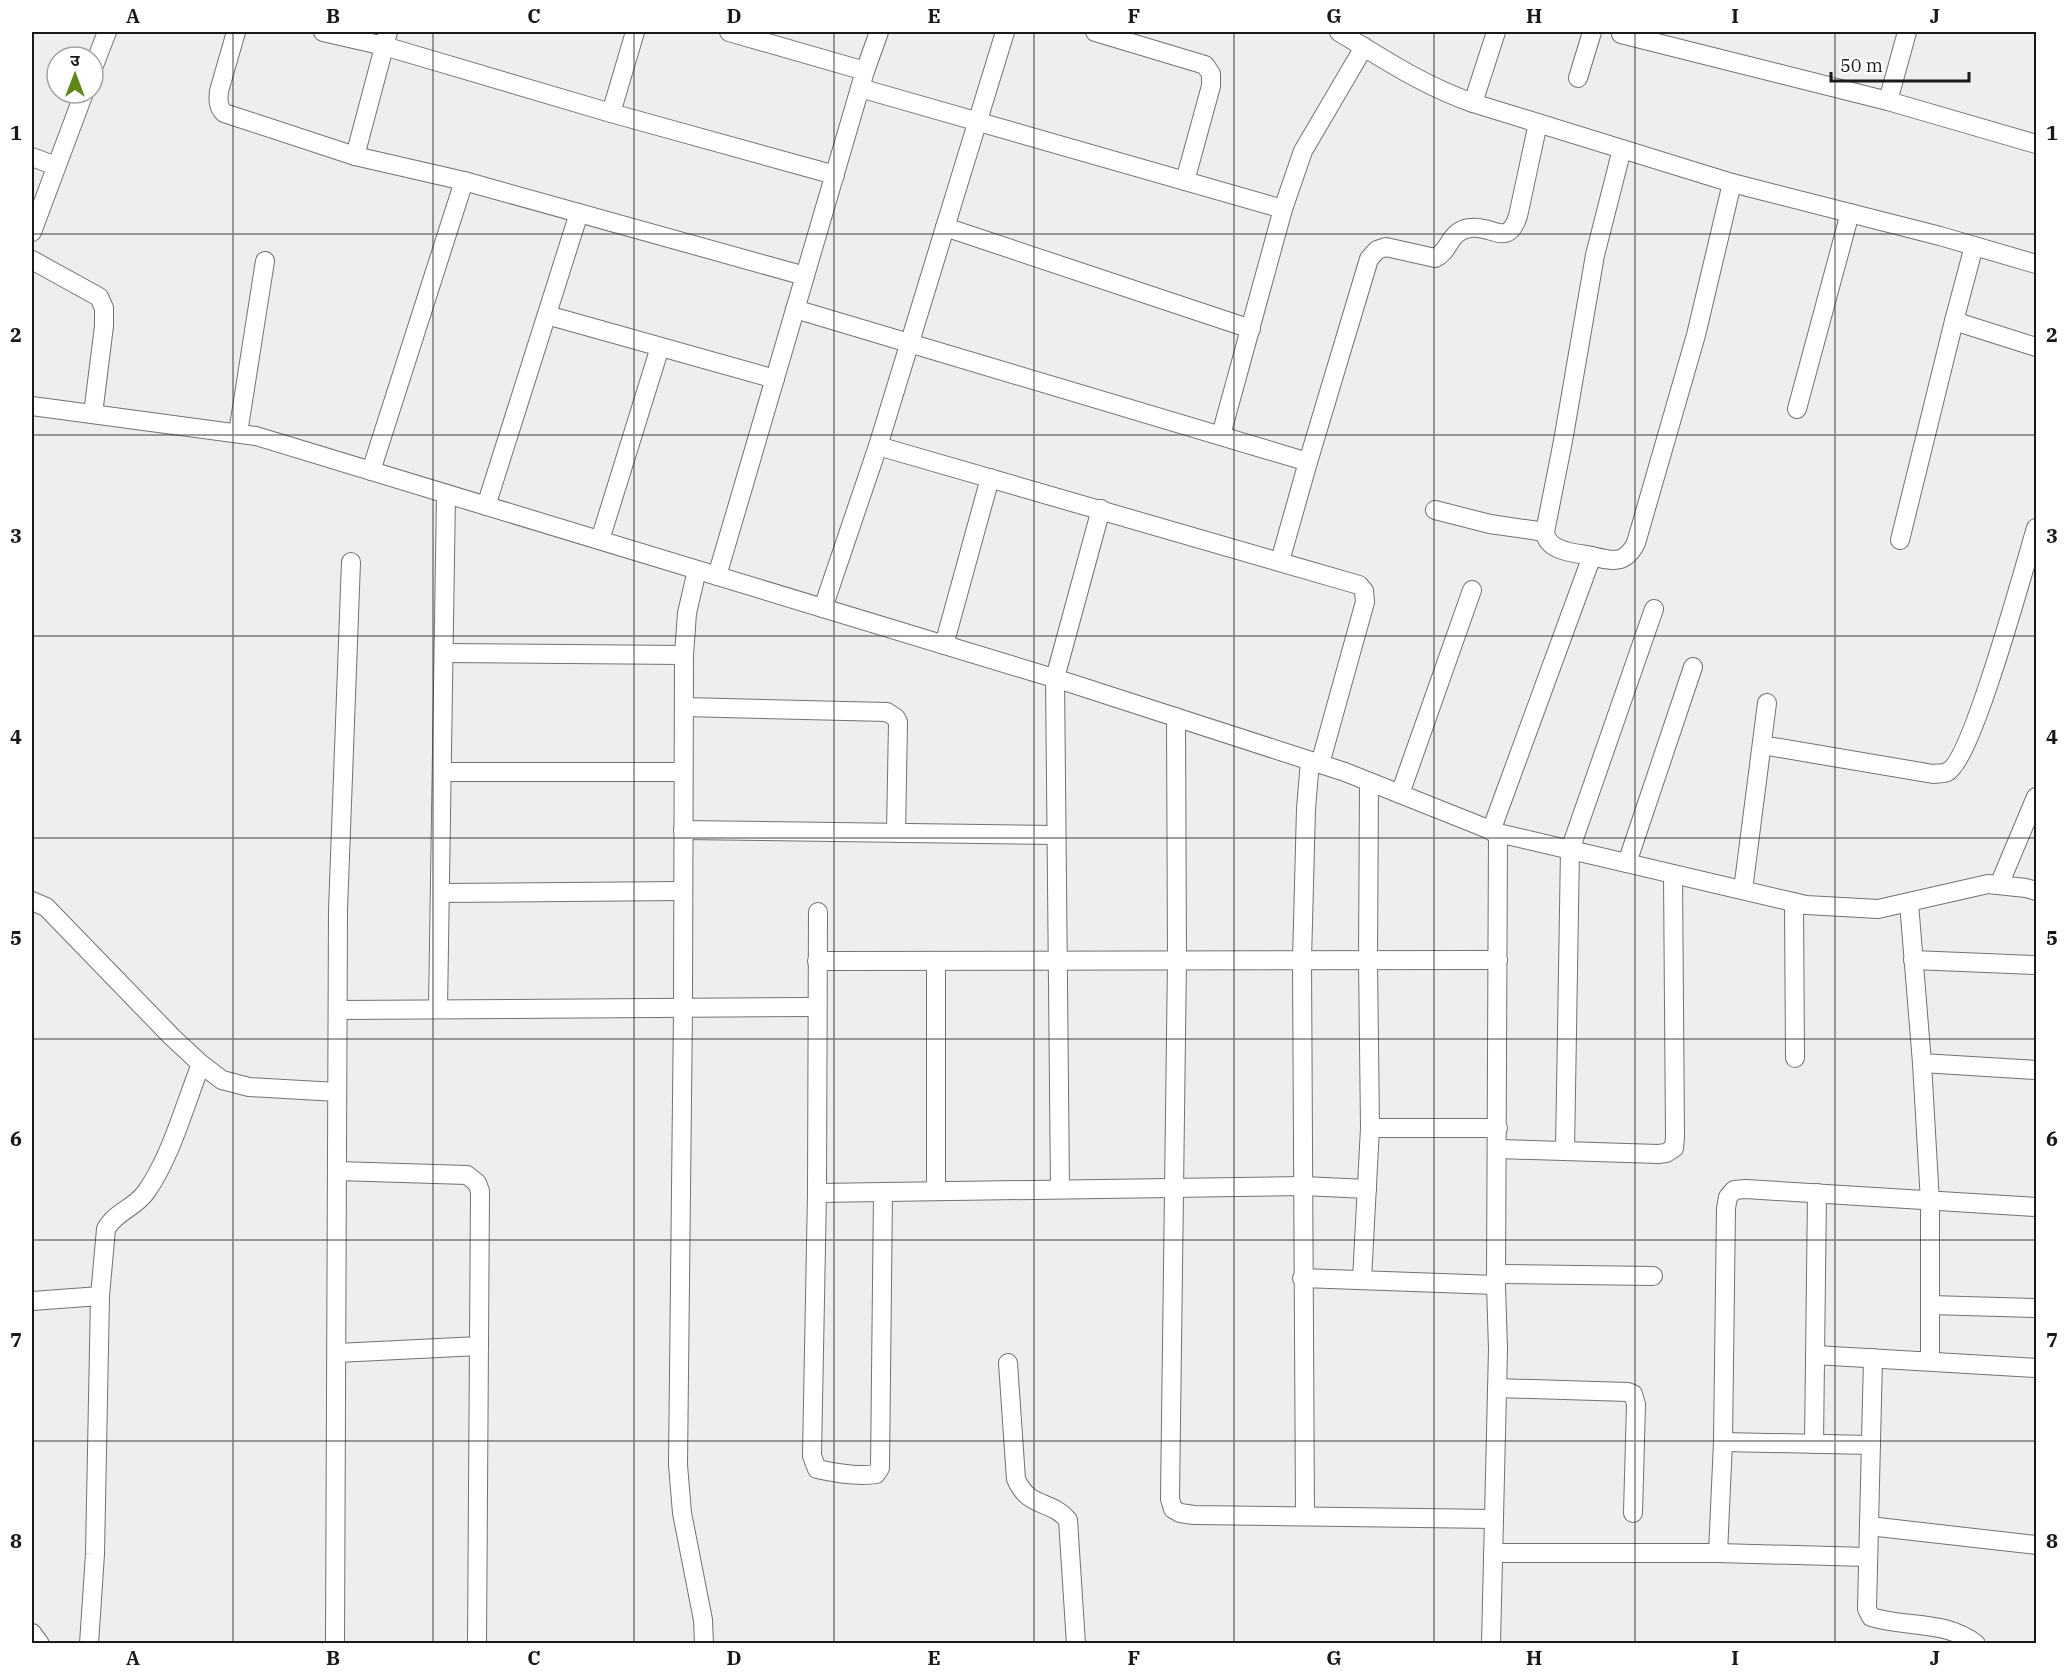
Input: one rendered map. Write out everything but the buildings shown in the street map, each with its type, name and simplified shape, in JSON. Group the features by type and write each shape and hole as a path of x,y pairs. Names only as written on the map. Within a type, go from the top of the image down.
{"street":[{"path":"236,32 219,91 218,101 224,113 355,156 464,181 805,276"},
{"path":"323,32 386,39 611,113 835,175"},
{"path":"611,113 635,32"},
{"path":"729,32 977,121 1283,209"},
{"path":"717,576 879,32"},
{"path":"823,608 878,446 1005,32"},
{"path":"1095,32 1205,65 1211,74 1211,86 1185,181"},
{"path":"1339,32 1412,78 1443,93 1473,103 1732,183 2037,264"},
{"path":"1473,103 1496,32"},
{"path":"1578,78 1592,32"},
{"path":"1888,101 1907,32"},
{"path":"1621,34 1888,101 2037,144"},
{"path":"355,156 386,39"},
{"path":"1221,435 1283,209 1303,151 1364,47"},
{"path":"32,232 79,105"},
{"path":"1280,561 1369,258 1377,250 1386,247 1435,258 1441,255 1460,230 1475,227 1506,233 1512,229 1518,216 1538,123"},
{"path":"1622,149 1595,255 1545,532 1545,538 1552,545 1562,549 1611,561 1624,558 1631,553 1636,543 1696,335 1732,183"},
{"path":"32,157 56,166"},
{"path":"371,471 464,181"},
{"path":"486,506 579,213"},
{"path":"1797,409 1850,213"},
{"path":"945,227 1251,329"},
{"path":"1900,540 1974,246"},
{"path":"32,260 99,297 104,308 104,326 93,414"},
{"path":"238,433 265,261"},
{"path":"795,309 1308,462"},
{"path":"547,315 775,379"},
{"path":"1954,321 2037,347"},
{"path":"600,540 660,347"},
{"path":"32,406 256,436 1055,678 1315,763 1494,832 1806,905 1878,909 1988,884 2037,891"},
{"path":"878,446 1280,561 1363,588 1365,602 1315,763 1306,809 1302,960 1305,1516"},
{"path":"944,645 990,478"},
{"path":"438,1009 446,494"},
{"path":"1060,1190 1055,678 1101,509"},
{"path":"1435,510 1490,524 1545,532"},
{"path":"1762,745 1933,774 1947,772 1955,765 1965,748 1980,711 2037,528"},
{"path":"1491,1644 1497,1388 1498,1149 1498,960 1494,832 1592,556"},
{"path":"334,1644 338,910 351,562"},
{"path":"697,570 687,613 684,655 678,1465 682,1513 703,1620 704,1644"},
{"path":"1400,794 1472,590"},
{"path":"1565,1151 1570,850 1654,609"},
{"path":"444,653 684,655"},
{"path":"1627,863 1693,667"},
{"path":"1743,890 1767,703"},
{"path":"684,707 887,712 897,722 896,833"},
{"path":"1176,717 1177,960 1170,1499 1173,1509 1180,1513 1194,1515 1494,1519"},
{"path":"442,772 683,772"},
{"path":"1362,1280 1370,1128 1369,782"},
{"path":"1999,885 2037,797"},
{"path":"683,830 1056,835"},
{"path":"1498,1149 1658,1154 1666,1153 1674,1148 1672,874"},
{"path":"440,893 683,891"},
{"path":"32,901 46,907 201,1064 222,1080 249,1087 337,1092"},
{"path":"1794,902 1795,1058"},
{"path":"1909,903 1930,1202 1930,1361"},
{"path":"818,912 818,1193 812,1456 817,1469 868,1475 876,1474 880,1468 883,1192"},
{"path":"817,961 1498,960"},
{"path":"1913,960 2037,965"},
{"path":"936,961 936,1191"},
{"path":"338,1010 817,1007"},
{"path":"1922,1063 2037,1070"},
{"path":"89,1644 95,1554 100,1296 106,1229 111,1219 136,1204 146,1192 164,1161 201,1064"},
{"path":"1370,1128 1498,1128"},
{"path":"337,1171 467,1175 477,1183 480,1191 477,1644"},
{"path":"818,1193 1303,1186 1367,1190"},
{"path":"1718,1553 1723,1442 1726,1208 1728,1197 1734,1190 2037,1207"},
{"path":"1814,1444 1817,1193"},
{"path":"1302,1278 1362,1280 1653,1276"},
{"path":"32,1301 100,1296"},
{"path":"1930,1305 2037,1308"},
{"path":"337,1353 479,1346"},
{"path":"1815,1355 2037,1368"},
{"path":"1873,1358 1867,1609 1871,1617 1895,1623 1942,1627 1961,1634 1977,1644"},
{"path":"1008,1362 1016,1479 1021,1491 1028,1498 1062,1513 1068,1520 1076,1644"},
{"path":"1497,1388 1633,1394 1636,1404 1633,1514"},
{"path":"1723,1442 1871,1445"},
{"path":"1869,1526 2037,1545"},
{"path":"1493,1553 1718,1553 1867,1557"},
{"path":"32,1633 40,1644"}]}
